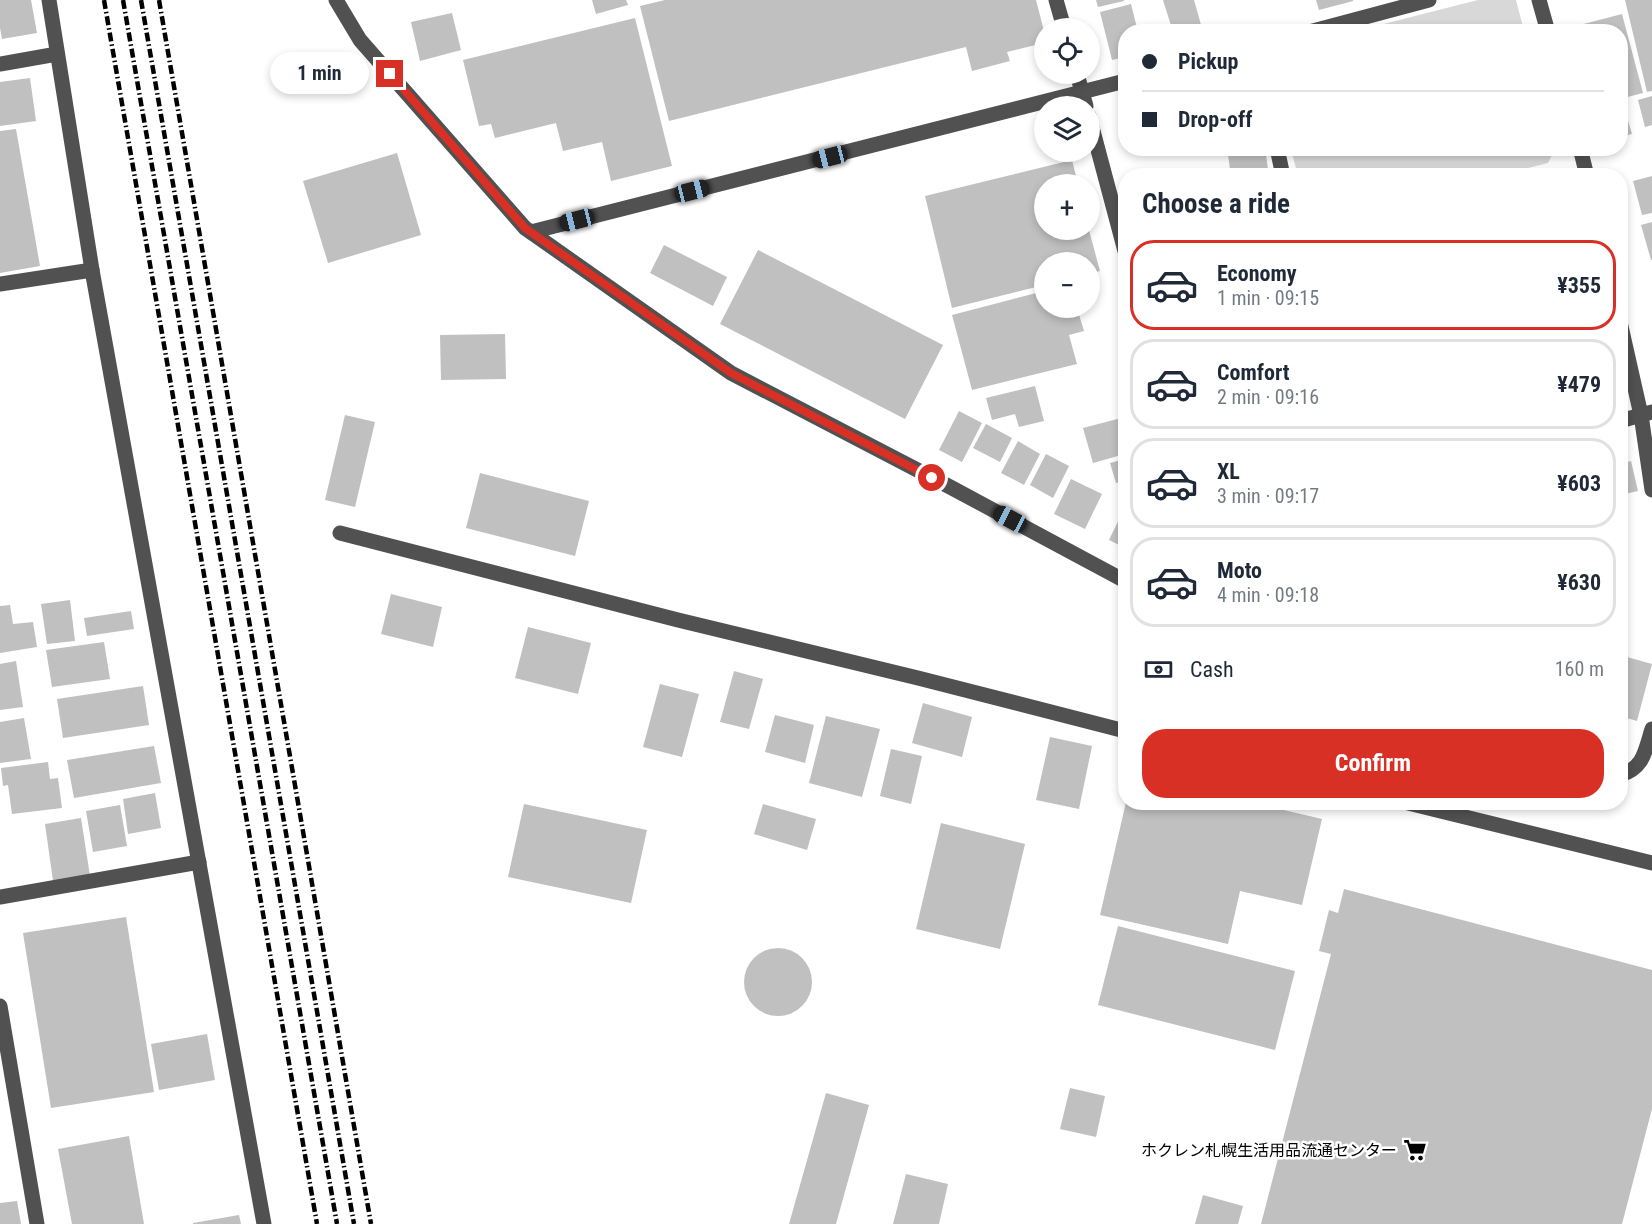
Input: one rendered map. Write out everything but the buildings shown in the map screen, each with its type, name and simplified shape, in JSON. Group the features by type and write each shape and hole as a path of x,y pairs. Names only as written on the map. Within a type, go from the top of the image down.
{"street":[{"path":"49,0 92,270 264,1224"},
{"path":"336,0 360,40 525,228 731,373 1118,577"},
{"path":"1056,0 1061,18"},
{"path":"1339,24 1429,0"},
{"path":"1539,0 1546,24"},
{"path":"0,64 57,54"},
{"path":"1093,96 1118,84"},
{"path":"531,232 1034,112"},
{"path":"1100,157 1118,225"},
{"path":"0,284 92,270"},
{"path":"1628,350 1646,414 1652,490"},
{"path":"1628,419 1646,414"},
{"path":"340,533 1118,729"},
{"path":"1628,772 1641,764 1652,729"},
{"path":"1437,810 1652,863"},
{"path":"0,897 199,862"},
{"path":"0,1006 37,1224"}],"shaded area":[{"path":"1478,0 1516,0 1522,24 1384,24"},
{"path":"1293,156 1551,156 1548,163 1528,168 1296,168"}],"railway":[{"path":"104,0 317,1224"},
{"path":"123,0 337,1224"},
{"path":"141,0 354,1224"},
{"path":"159,0 371,1224"}],"place":[{"name":"ホクレン札幌生活用品流通センター","path":"1415,1150"}],"route":[{"path":"390,74 525,228 731,373 932,478"}]}
